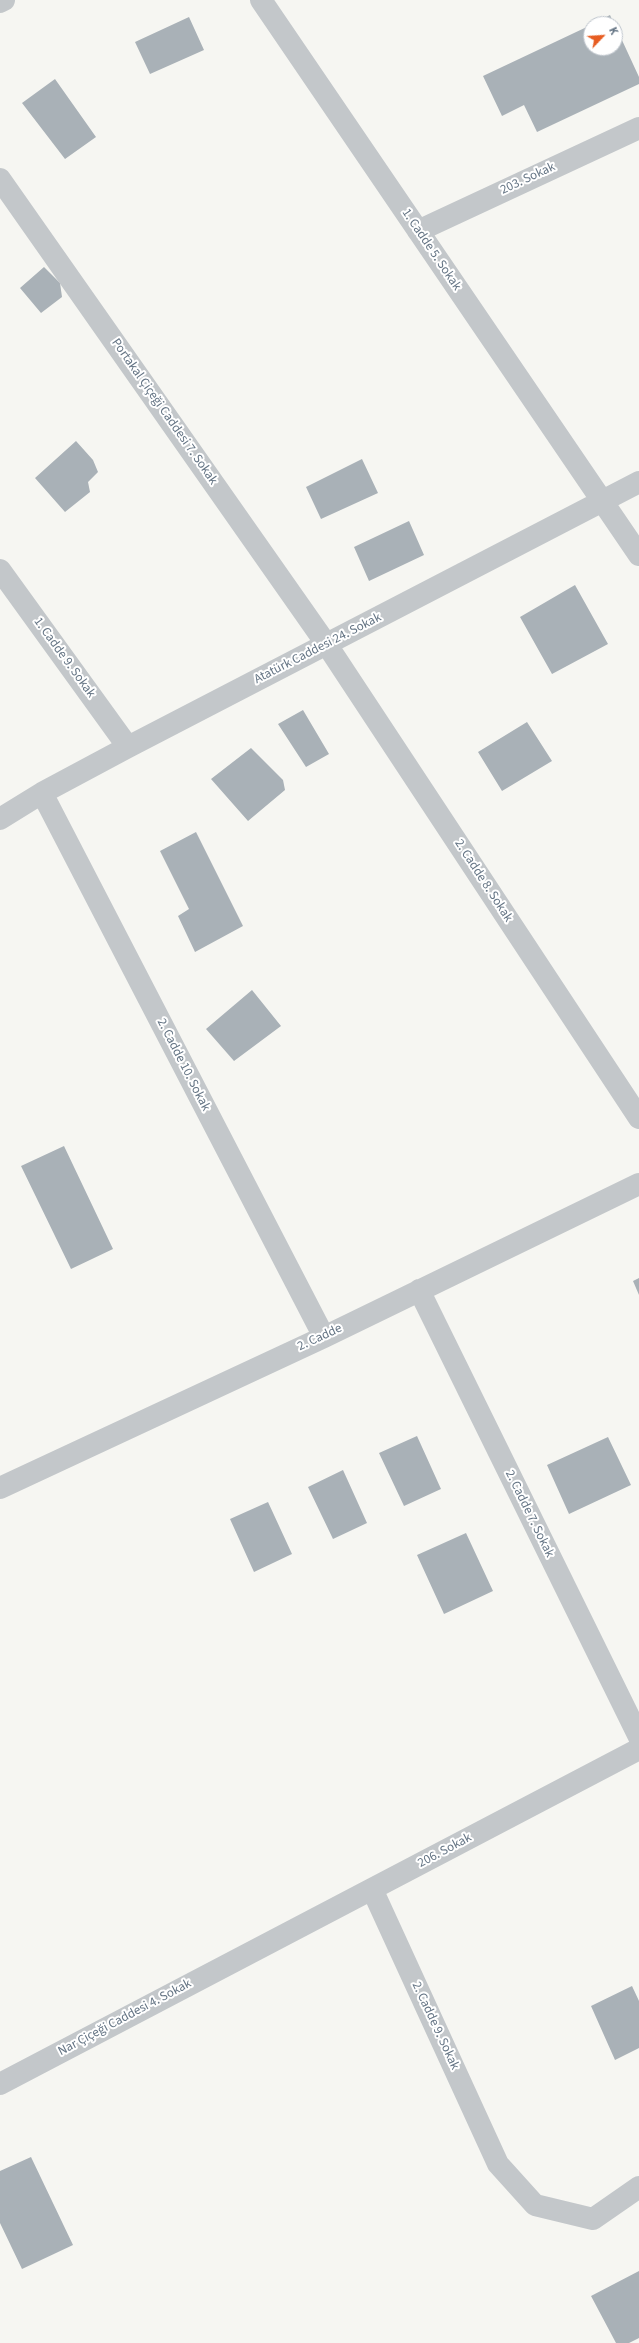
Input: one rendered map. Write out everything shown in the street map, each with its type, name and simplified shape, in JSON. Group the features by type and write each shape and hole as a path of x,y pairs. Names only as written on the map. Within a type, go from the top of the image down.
{"street":[{"path":"0,2 4,0"},
{"name":"1. Cadde 5. Sokak","path":"261,0 639,555"},
{"name":"203. Sokak","path":"418,231 639,128"},
{"name":"Portakal Çiçeği Caddesi 7. Sokak","path":"0,178 327,645"},
{"name":"Atatürk Caddesi 24. Sokak","path":"0,819 42,793 128,747 639,482"},
{"name":"1. Cadde 9. Sokak","path":"0,570 128,747"},
{"name":"2. Cadde 8. Sokak","path":"327,645 639,1118"},
{"name":"2. Cadde 10. Sokak","path":"42,793 324,1337"},
{"name":"2. Cadde","path":"0,1488 324,1337 639,1184"},
{"name":"2. Cadde 7. Sokak","path":"419,1290 639,1737"},
{"name":"206. Sokak","path":"250,1953 639,1749"},
{"name":"2. Cadde 9. Sokak","path":"372,1889 498,2164 535,2205 593,2219 639,2187"},
{"name":"Nar Çiçeği Caddesi 4. Sokak","path":"0,2084 250,1953"}],"building":[{"path":"189,17 204,50 150,74 135,42"},
{"path":"583,29 583,56 623,56 623,42 639,77 639,84 537,132 524,105 502,116 483,76"},
{"path":"55,79 96,137 65,159 22,103"},
{"path":"44,267 60,283 62,297 41,313 20,288"},
{"path":"76,441 93,460 98,472 88,482 90,492 65,512 35,478"},
{"path":"362,459 378,493 321,519 306,487"},
{"path":"409,521 424,555 369,581 354,547"},
{"path":"575,585 608,644 552,674 520,617"},
{"path":"303,710 329,754 306,767 278,724"},
{"path":"527,722 552,761 502,791 478,752"},
{"path":"251,748 283,780 285,790 248,821 211,779"},
{"path":"196,832 243,926 195,952 178,916 189,909 160,851"},
{"path":"252,990 281,1026 234,1061 206,1029"},
{"path":"64,1146 113,1249 71,1269 21,1166"},
{"path":"639,1278 639,1295 633,1281"},
{"path":"417,1436 441,1489 404,1506 379,1453"},
{"path":"608,1437 631,1485 569,1514 547,1465"},
{"path":"343,1470 367,1523 333,1539 308,1487"},
{"path":"268,1502 292,1554 254,1572 230,1519"},
{"path":"466,1533 493,1591 444,1614 417,1555"},
{"path":"632,1986 639,2001 639,2048 615,2060 591,2006"},
{"path":"31,2157 73,2245 22,2269 0,2223 0,2171"},
{"path":"639,2271 639,2338 629,2343 616,2343 591,2296"}]}
